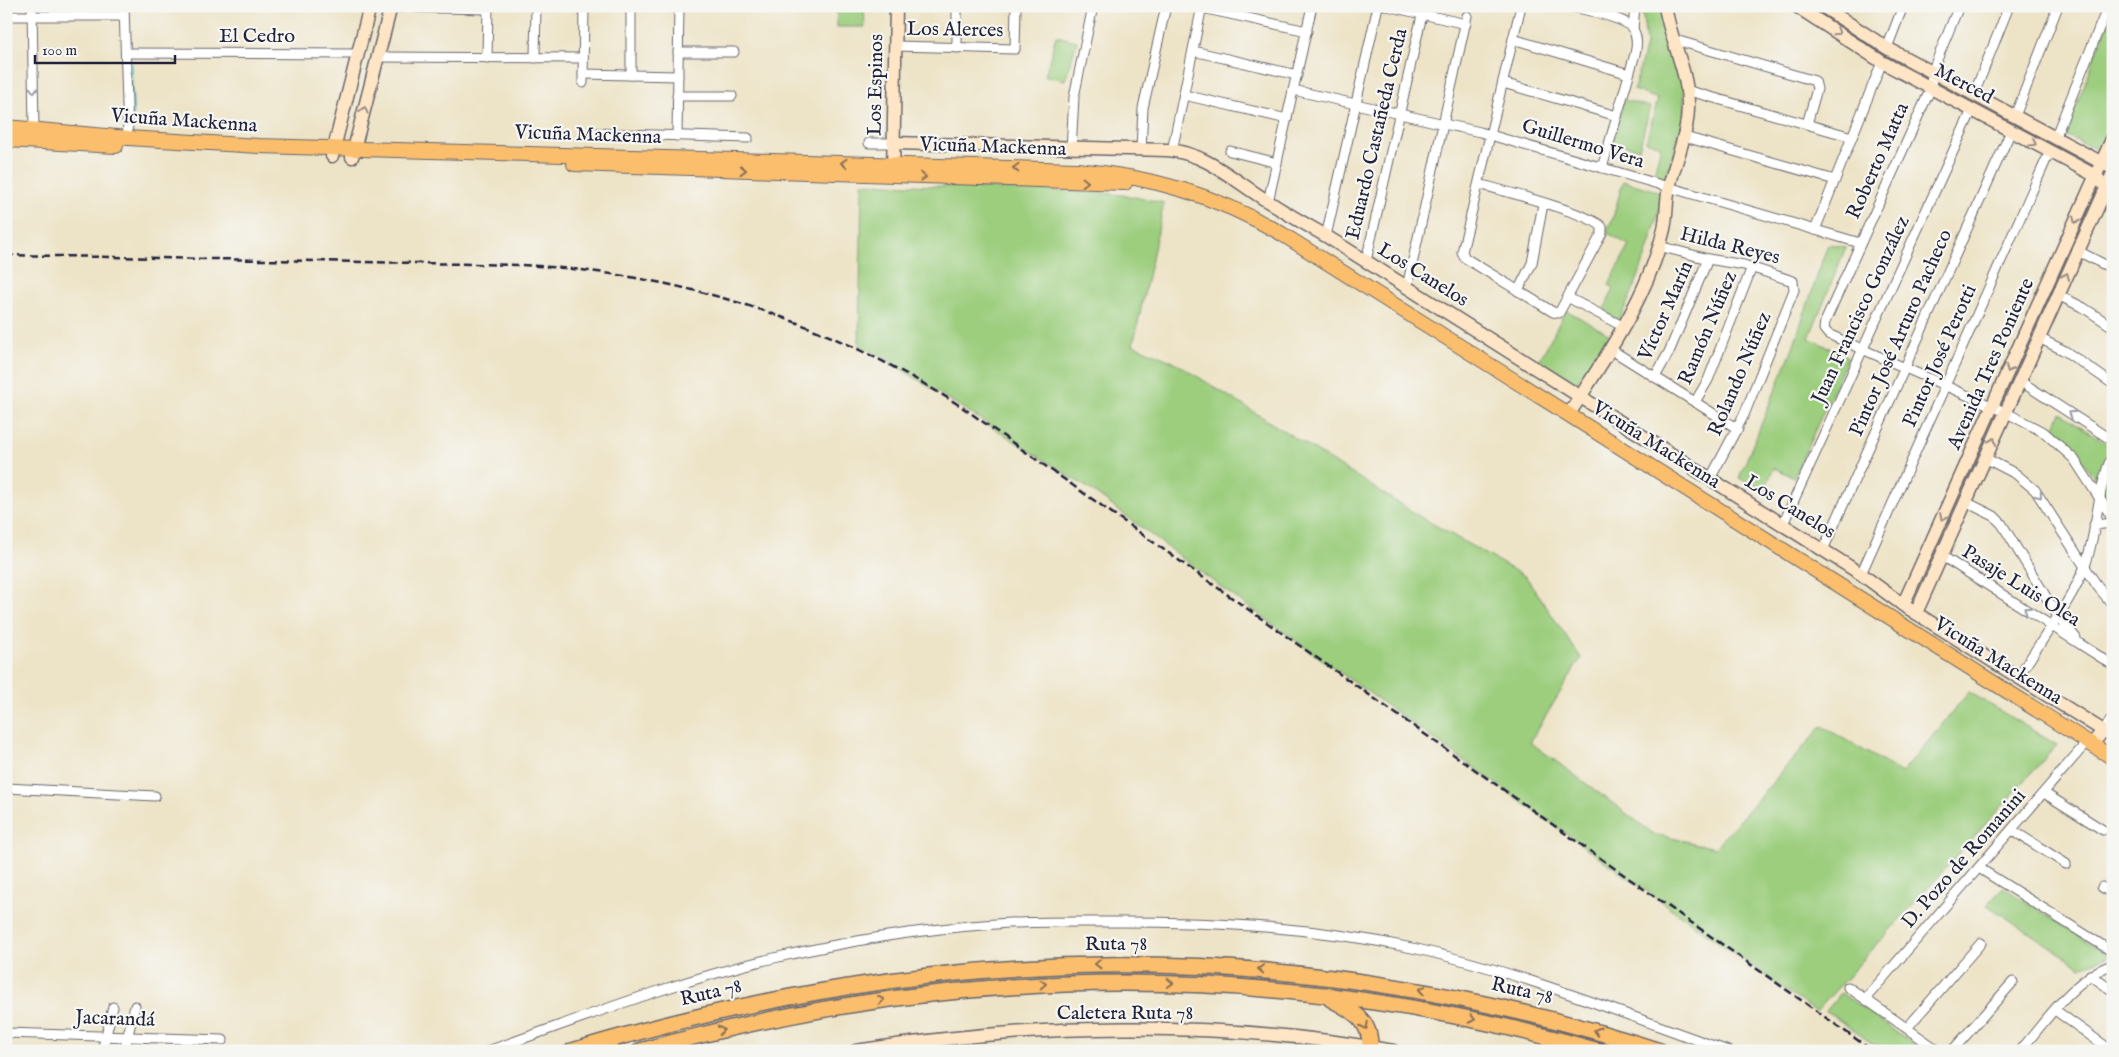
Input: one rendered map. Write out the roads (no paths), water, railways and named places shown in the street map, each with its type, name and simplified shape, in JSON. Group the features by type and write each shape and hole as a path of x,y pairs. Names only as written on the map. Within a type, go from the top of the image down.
{"highway":[{"name":"Ruta 78","path":"572,1051 705,1015 785,997 865,983 987,969 1118,963 1256,969 1395,985 1539,1015 1660,1051"},
{"name":"Ruta 78","path":"640,1051 749,1024 897,998 982,988 1079,982 1163,983 1268,988 1321,994 1393,1004 1474,1019 1599,1051"},
{"path":"1321,994 1359,1015 1368,1029 1370,1047"}],"main road":[{"name":"Vicuña Mackenna","path":"6,127 128,138 353,153 893,170 1077,170 1123,175 1168,184 1222,202 1269,226 2113,758"},
{"name":"Vicuña Mackenna","path":"6,140 253,154 333,152"}],"street":[{"path":"32,6 34,129"},
{"path":"124,6 128,138"},
{"path":"333,152 370,6"},
{"path":"535,58 536,6"},
{"path":"584,6 583,78 631,75 678,76"},
{"path":"631,6 631,75"},
{"path":"677,136 679,6"},
{"name":"Los Espinos","path":"893,170 896,6"},
{"path":"957,6 957,48"},
{"name":"Los Alerces","path":"895,46 1015,49 1016,6"},
{"path":"1071,149 1074,97 1093,6"},
{"path":"1141,150 1143,108 1166,6"},
{"path":"1268,202 1312,6"},
{"path":"1326,236 1378,6"},
{"path":"1387,6 1422,15 1466,20 1406,287"},
{"path":"1479,184 1589,219 1602,227 1602,233 1561,311 1557,313 1518,291 1463,255 1462,249 1521,6"},
{"path":"1570,6 1624,22 1633,29"},
{"path":"1602,168 1630,74 1636,47 1633,29 1635,6"},
{"path":"1569,414 1624,327 1659,246 1664,228 1669,188 1685,137 1688,101 1665,6"},
{"name":"Merced","path":"1796,6 1882,62 2096,176 2109,191"},
{"name":"Merced","path":"1822,6 1887,48 2055,138 2102,161 2113,171"},
{"path":"1887,48 1903,6"},
{"name":"Roberto Matta","path":"1862,349 1828,334 1824,329 1824,322 1931,88 1932,72 1959,6"},
{"path":"1974,94 2009,6"},
{"path":"2015,116 2058,6"},
{"path":"2055,138 2108,6"},
{"path":"353,153 391,7 488,8 487,58"},
{"path":"1172,151 1202,7 1307,31"},
{"name":"Eduardo Castañeda Cerda","path":"1366,261 1422,15"},
{"path":"6,16 124,16"},
{"path":"1514,39 1630,74"},
{"path":"1672,39 1813,80 1817,83 1817,89 1807,124"},
{"path":"1193,51 1297,75"},
{"path":"678,52 734,52"},
{"name":"El Cedro","path":"126,53 357,54"},
{"path":"378,57 583,58"},
{"path":"1814,230 1882,62"},
{"path":"1503,83 1617,116"},
{"name":"Guillermo Vera","path":"1293,90 1490,135 1860,243"},
{"path":"1686,90 1852,137"},
{"path":"1184,95 1287,119"},
{"path":"678,96 732,96"},
{"name":"Juan Francisco González","path":"1783,524 1972,110"},
{"name":"Pintor José Arturo Pacheco","path":"1823,550 2011,131"},
{"path":"594,133 748,138"},
{"path":"1685,137 1835,180"},
{"name":"Avenida Tres Poniente","path":"1903,605 2113,138"},
{"name":"Los Canelos","path":"869,143 1172,151 1185,152 1205,160 1268,202 1366,261 1783,524 1861,574 1903,605"},
{"path":"1230,151 1277,163"},
{"name":"Pintor José Perotti","path":"1861,574 2050,152"},
{"name":"Avenida Tres Poniente","path":"1916,613 2078,251 2109,191 2113,171"},
{"path":"1518,291 1532,263 1543,204"},
{"name":"Hilda Reyes","path":"1659,246 1708,259 1752,267 1793,281"},
{"path":"2078,251 2113,269"},
{"name":"Víctor Marín","path":"1655,377 1669,352 1708,259"},
{"name":"Ramón Núñez","path":"1695,402 1708,380 1752,267"},
{"name":"Rolando Núñez","path":"1710,479 1738,429 1794,290 1793,281"},
{"path":"2058,295 2084,308 2113,327"},
{"path":"1569,298 1624,327"},
{"path":"2039,338 2065,351 2113,384"},
{"path":"1610,349 1738,429"},
{"path":"1862,349 1992,406 2036,428 2069,453 2113,519"},
{"path":"2020,381 2113,441"},
{"path":"2018,678 2076,585 2085,566 2099,496 2113,454"},
{"path":"1985,458 2016,474 2035,490 2098,587 2113,605"},
{"path":"2086,476 2105,474"},
{"name":"Pasaje Luis Olea","path":"1966,502 1994,516 2002,524 2057,615 2082,645"},
{"path":"2094,525 2113,524"},
{"name":"Pasaje Luis Olea","path":"1942,556 2113,665"},
{"name":"Vicuña Mackenna","path":"1903,605 2108,734"},
{"path":"2090,743 2108,734 2113,717"},
{"name":"D. Pozo de Romanini","path":"1865,998 2090,743"},
{"path":"6,788 155,796"},
{"path":"2044,793 2104,830"},
{"path":"2012,830 2066,864"},
{"path":"1979,868 2113,952"},
{"path":"2102,887 2113,894"},
{"path":"488,1051 710,975 773,958 844,943 918,932 995,924 1170,922 1228,923 1291,928 1420,950 1527,981 1728,1051"},
{"path":"1907,1028 1981,943"},
{"path":"2024,1050 2079,984 2090,975 2113,965"},
{"path":"2090,975 2113,991"},
{"path":"1952,1051 2013,982"},
{"path":"1848,987 1939,1051"},
{"path":"124,1051 135,1006"},
{"path":"102,1051 113,1007"},
{"path":"2056,1010 2112,1051"},
{"name":"Caletera Ruta 78","path":"856,1051 989,1035 1136,1030 1272,1035 1393,1051"},
{"name":"Jacarandá","path":"6,1034 223,1040"}],"waterway":[{"path":"129,38 130,45"},
{"path":"130,61 133,115"}],"railway":[{"path":"6,255 520,265 580,270 638,278 695,291 750,306 805,326 858,349 911,376 962,407 1873,1051"}]}
